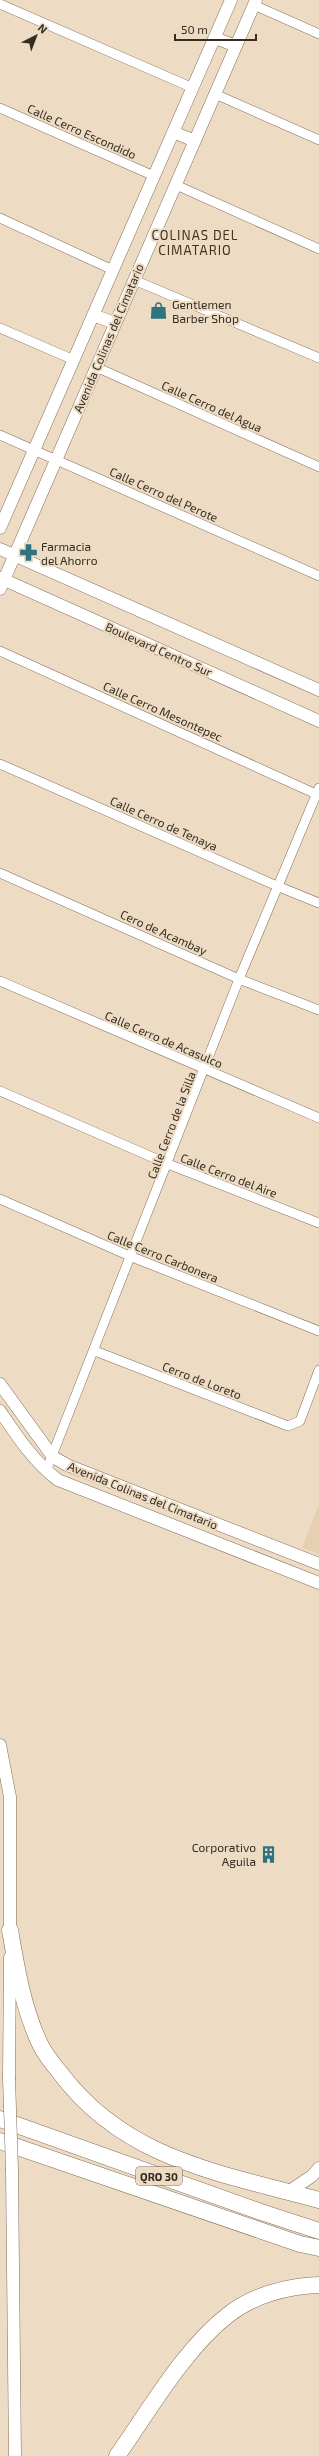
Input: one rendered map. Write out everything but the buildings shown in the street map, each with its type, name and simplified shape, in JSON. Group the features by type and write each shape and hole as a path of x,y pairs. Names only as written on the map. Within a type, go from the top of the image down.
{"highway":[{"path":"10,1930 22,2000 40,2046 75,2092 115,2128 163,2155 319,2200"},
{"name":"QRO 30","path":"0,2119 264,2213 319,2230"},
{"name":"QRO 30","path":"0,2141 319,2251"},
{"path":"86,2150 319,2208"},
{"path":"117,2456 189,2355 228,2314 265,2294 304,2285 319,2285"}],"street":[{"name":"Avenida Colinas del Cimatario","path":"0,528 231,0"},
{"name":"Avenida Colinas del Cimatario","path":"1,582 255,3"},
{"path":"255,3 319,34"},
{"path":"0,4 193,88"},
{"path":"215,38 236,46"},
{"path":"215,94 319,140"},
{"name":"Calle Cerro Escondido","path":"0,108 154,176"},
{"path":"173,132 195,141"},
{"path":"176,185 319,249"},
{"path":"0,218 113,270"},
{"path":"133,225 153,235"},
{"path":"134,280 319,358"},
{"path":"94,315 115,323"},
{"path":"0,328 74,360"},
{"name":"Calle Cerro del Agua","path":"96,367 319,467"},
{"name":"Calle Cerro del Perote","path":"0,435 319,576"},
{"path":"0,549 319,690"},
{"name":"Boulevard Centro Sur","path":"1,582 319,720"},
{"name":"Calle Cerro Mesontepec","path":"0,651 318,791"},
{"name":"Calle Cerro de Tenaya","path":"0,764 276,886 319,903"},
{"name":"Calle Cerro de la Silla","path":"46,1471 53,1457 132,1257 276,886 318,791"},
{"name":"Cero de Acambay","path":"0,872 239,979 319,1010"},
{"name":"Calle Cerro de Acasulco","path":"0,981 319,1118"},
{"name":"Calle Cerro del Aire","path":"0,1091 168,1164 319,1223"},
{"name":"Calle Cerro Carbonera","path":"0,1199 132,1257 319,1330"},
{"name":"Cerro de Loreto","path":"95,1351 288,1426 300,1421 319,1370"},
{"name":"Avenida Colinas del Cimatario","path":"0,1384 53,1457 75,1468 319,1564"},
{"name":"Avenida Colinas del Cimatario","path":"0,1411 28,1450 46,1471 58,1480 319,1583"},
{"path":"0,1744 10,1797 9,2078 12,2172 15,2456"},
{"path":"288,2192 312,2176 319,2168"}],"shaded area":[{"path":"319,1504 319,1554 302,1548"}],"place":[{"name":"Gentlemen Barber Shop","path":"159,311"},
{"name":"Farmacia del Ahorro","path":"28,553"},
{"name":"Corporativo Aguila","path":"269,1854"}],"district":[{"name":"COLINAS DEL CIMATARIO","path":"195,242"}]}
